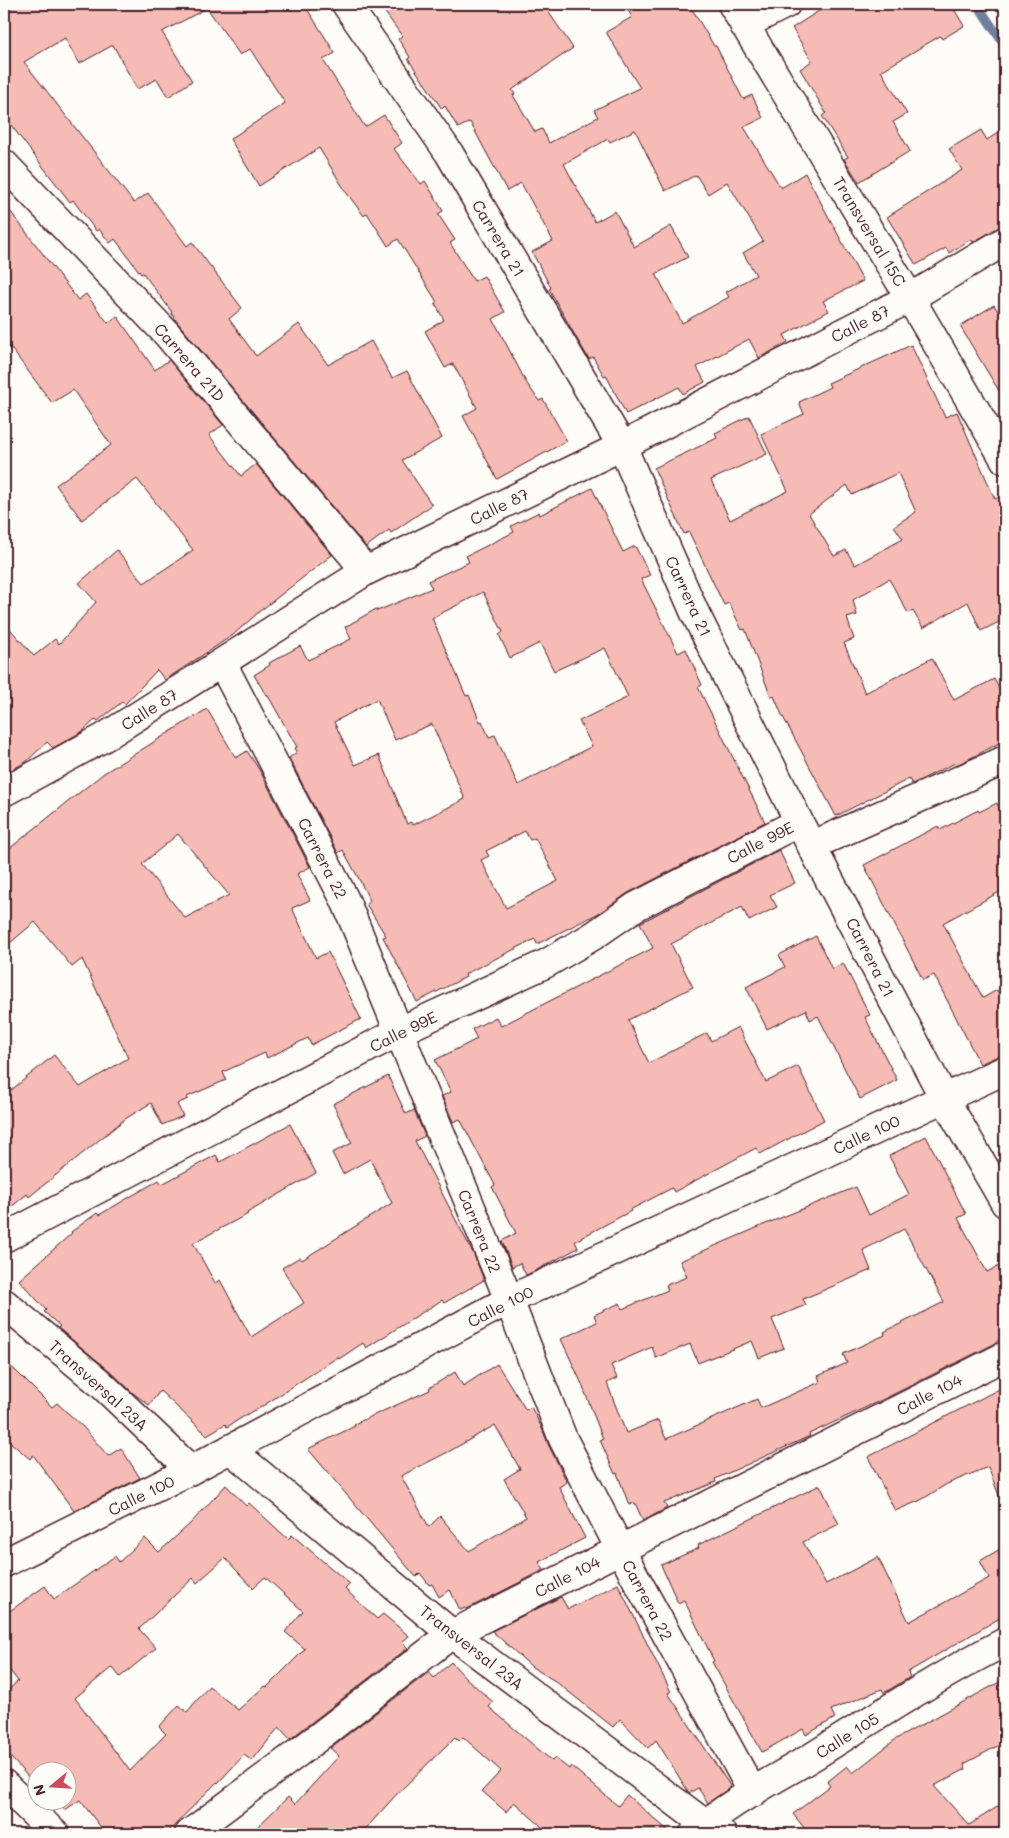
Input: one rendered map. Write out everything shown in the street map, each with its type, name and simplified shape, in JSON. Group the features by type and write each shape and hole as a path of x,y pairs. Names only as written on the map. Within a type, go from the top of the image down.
{"street":[{"name":"Carrera 21","path":"346,4 449,153 622,446 694,611 800,822 944,1098 1005,1204"},
{"path":"738,14 786,4"},
{"name":"Transversal 15C","path":"738,14 910,298 1005,460"},
{"name":"Carrera 21D","path":"4,164 167,334 366,571"},
{"name":"Calle 87","path":"4,792 103,738 366,571 622,446 910,298 1005,241"},
{"name":"Carrera 22","path":"222,663 345,900 509,1300 563,1440 620,1550 752,1793"},
{"name":"Calle 99E","path":"813,845 1005,760"},
{"name":"Calle 99E","path":"4,1238 398,1032 547,964 635,907 800,822"},
{"name":"Calle 100","path":"4,1563 191,1470 509,1300 1005,1070"},
{"name":"Transversal 23A","path":"4,1303 100,1383 191,1470"},
{"name":"Calle 104","path":"189,1834 452,1634 1005,1356"},
{"name":"Transversal 23A","path":"230,1449 452,1634 707,1831"},
{"name":"Calle 105","path":"707,1831 752,1793 962,1665 1005,1642"},
{"path":"4,1784 55,1834"}],"building":[{"path":"18,4 304,4 335,53 323,60 365,127 384,115 402,143 394,149 421,184 425,181 443,211 438,214 455,240 450,243 474,281 484,276 505,312 493,319 526,382 539,401 543,399 567,441 497,479 463,416 477,408 453,364 445,368 425,331 444,320 435,303 437,302 398,239 388,246 367,213 364,216 346,192 319,148 259,186 230,139 285,103 250,49 240,55 207,8 162,32 192,81 168,97 157,79 137,89 113,45 79,64 65,38 24,62 134,203 148,193 187,246 192,242 242,308 229,319 256,356 299,324 328,365 371,341 392,378 407,371 442,438 402,460 432,505 391,533 389,530 366,547 178,323 143,273 141,274 115,239 110,243 99,229 96,231 73,200 70,202 4,116 4,12"},
{"path":"379,4 543,4 573,48 512,90 515,94 513,95 535,132 542,129 549,143 598,117 594,110 640,88 606,32 632,17 624,4 689,4 714,46 716,46 743,99 752,95 763,118 744,127 781,188 805,173 863,281 823,301 829,311 784,335 788,342 759,358 749,339 697,367 705,382 683,394 679,387 626,414 606,375 604,376 593,357 589,359 577,339 549,289 551,288 532,252 553,241 521,183 507,191 470,122 458,128 445,106 442,109 408,59 410,57 398,39 402,36","holes":["635,130 665,191 696,175 708,194 727,182 763,241 743,253 756,275 726,292 729,297 682,323 656,274 688,257 671,226 634,247 615,211 595,222 564,164 608,139 610,142"]},
{"path":"830,4 951,4 964,26 942,39 940,36 881,71 907,114 893,122 910,151 859,182 844,159 848,157 822,116 826,113 800,69 812,61 792,28"},
{"path":"1005,128 1005,224 973,242 971,239 949,253 946,248 916,265 887,217 962,170 949,149 981,130 987,140"},
{"path":"4,203 78,300 86,294 108,323 117,316 155,370 169,360 223,425 209,435 241,476 256,464 332,555 260,611 233,635 165,680 157,670 125,704 122,702 98,721 96,719 83,731 53,748 47,742 26,762 4,774 4,622 34,656 55,639 59,644 96,602 79,583 117,550 144,583 193,550 137,479 82,520 56,485 111,445 73,390 52,403 4,339"},
{"path":"994,305 1005,322 1005,401 960,326"},
{"path":"911,345 945,417 957,412 995,499 1005,494 1005,619 981,631 968,602 923,628 913,611 908,613 889,579 853,600 857,615 847,618 854,639 844,643 865,693 932,658 954,700 994,679 1005,700 1005,740 963,762 956,765 955,763 912,784 909,779 836,816 782,715 774,696 771,697 745,629 742,630 729,603 724,605 689,532 684,534 654,468 717,438 715,433 749,416 767,454 711,480 730,520 788,491 761,434 804,414 799,402 830,387 828,383","holes":["898,473 916,512 894,526 903,539 855,565 846,550 834,556 809,514 847,485 852,495"]},
{"path":"592,488 623,552 635,546 650,575 641,579 678,653 686,649 702,685 698,687 765,822 628,893 601,912 537,944 535,939 465,974 466,977 417,1002 383,937 386,936 366,904 370,901 359,879 343,850 338,853 289,758 297,752 295,748 297,747 254,675 270,665 269,663 300,646 308,660 351,639 345,627 376,609 377,611 432,588 428,581 469,562 466,556 514,532 511,526 539,512 540,515","holes":["483,592 503,632 499,635 510,658 540,643 554,671 605,648 628,697 579,721 592,746 518,785 495,735 489,737 482,721 480,722 469,695 466,696 432,618","377,699 395,740 432,724 465,799 413,825 411,822 407,824 379,755 355,765 334,722","525,831 530,840 535,838 558,881 506,908 481,860 489,856 486,851"]},
{"path":"207,709 236,758 247,751 260,771 310,867 297,874 310,900 292,908 316,958 328,952 361,1019 311,1045 308,1038 267,1058 265,1053 223,1072 226,1080 187,1097 188,1099 177,1104 183,1116 162,1125 151,1103 125,1119 29,1197 27,1194 4,1213 4,1096 54,1055 80,1087 128,1058 82,959 72,967 35,922 4,948 4,853 104,773","holes":["178,834 229,895 185,918 142,864"]},
{"path":"997,803 1005,820 1005,889 943,923 983,998 997,990 1005,1006 1005,1055 980,1064 934,975 923,980 864,865 938,826 940,830 978,810 979,812"},
{"path":"779,850 795,883 770,895 777,907 749,921 742,907 671,944 693,987 628,1020 649,1063 707,1033 711,1041 738,1027 766,1082 798,1066 824,1120 760,1154 756,1148 674,1192 672,1188 575,1241 578,1248 535,1271 526,1275 520,1263 512,1267 502,1241 516,1233 492,1187 495,1185 460,1119 453,1122 442,1096 451,1092 435,1060 477,1039 472,1029 496,1017 501,1026 653,948 640,923"},
{"path":"816,936 832,969 843,963 870,1015 865,1017 897,1080 860,1099 818,1016 810,1020 806,1010 767,1029 746,987 785,967 779,955"},
{"path":"388,1076 406,1114 414,1110 425,1136 415,1141 474,1255 484,1280 444,1303 442,1300 366,1348 363,1343 339,1359 338,1357 227,1427 225,1424 207,1435 160,1391 149,1405 58,1328 60,1326 44,1312 46,1310 19,1280 71,1232 97,1213 99,1215 159,1180 162,1184 216,1155 220,1162 290,1124 316,1173 248,1214 193,1243 215,1283 220,1280 251,1337 304,1303 282,1268 300,1257 302,1260 392,1203 370,1159 343,1174 332,1153 352,1143 333,1104"},
{"path":"926,1136 966,1214 958,1218 987,1272 1005,1263 1005,1335 994,1344 809,1434 810,1436 715,1479 716,1482 664,1503 667,1508 643,1521 635,1503 629,1505 617,1473 615,1474 600,1440 603,1439 581,1382 561,1339 597,1322 594,1315 620,1303 622,1309 668,1290 666,1285 687,1277 680,1261 768,1223 856,1187 869,1215 909,1194 889,1156","holes":["904,1229 944,1302 884,1332 885,1335 843,1354 847,1363 818,1376 820,1382 761,1408 757,1399 666,1439 658,1420 626,1433 607,1383 617,1378 611,1365 652,1347 656,1358 690,1344 698,1363 752,1341 759,1358 784,1348 772,1319 806,1305 803,1299 871,1270 863,1250"]},
{"path":"4,1361 52,1407 57,1403 83,1427 108,1456 121,1448 140,1478 74,1511 33,1455 30,1459 4,1437"},
{"path":"497,1364 526,1410 531,1407 541,1426 567,1482 559,1487 585,1538 539,1562 544,1570 467,1609 460,1610 450,1590 439,1597 432,1584 429,1585 420,1573 416,1577 308,1449 355,1426 354,1424 430,1390 429,1388 455,1372 463,1386","holes":["495,1425 520,1469 504,1479 526,1517 469,1551 440,1516 429,1527 401,1476"]},
{"path":"1005,1386 1005,1506 1003,1506 988,1467 947,1484 921,1500 895,1511 868,1457"},
{"path":"226,1485 246,1506 249,1503 288,1539 292,1535 350,1584 345,1589 377,1619 383,1614 409,1636 402,1642 408,1648 290,1739 279,1727 252,1761 244,1755 166,1834 106,1834 80,1800 78,1801 78,1760 28,1760 28,1777 4,1750 4,1694 18,1681 4,1663 4,1615 45,1586 54,1599 115,1556 119,1562 145,1538 159,1552 191,1523","holes":["225,1558 253,1588 265,1577 303,1611 285,1632 305,1649 267,1687 265,1686 238,1710 209,1686 187,1712 179,1705 159,1727 166,1734 130,1771 75,1698 112,1667 120,1677 156,1648 139,1629 193,1578 197,1583"]},
{"path":"820,1485 839,1524 803,1542 826,1584 878,1557 909,1622 989,1578 980,1561 1005,1546 1005,1615 908,1672 910,1677 884,1693 882,1689 831,1710 835,1718 806,1735 803,1729 762,1752 712,1662 714,1661 684,1600 678,1603 661,1565 699,1548 698,1545"},
{"path":"618,1584 671,1692 668,1693 731,1787 708,1803 698,1788 689,1793 656,1740 648,1748 620,1719 613,1727 555,1681 532,1667 492,1631 561,1597 568,1609"},
{"path":"451,1662 493,1702 489,1707 552,1761 555,1758 569,1769 571,1766 618,1806 627,1795 672,1834 550,1834 514,1802 506,1812 482,1791 501,1771 463,1737 459,1741 455,1737 395,1796 361,1834 250,1834 288,1797 295,1804 339,1756 330,1748 429,1672 434,1678"},
{"path":"1005,1679 1005,1742 964,1764 966,1769 934,1786 969,1825 1005,1802 1005,1834 809,1834 793,1814 830,1786 827,1782 847,1766 853,1773 896,1739"}],"waterway":[{"path":"977,4 1005,46"}]}
